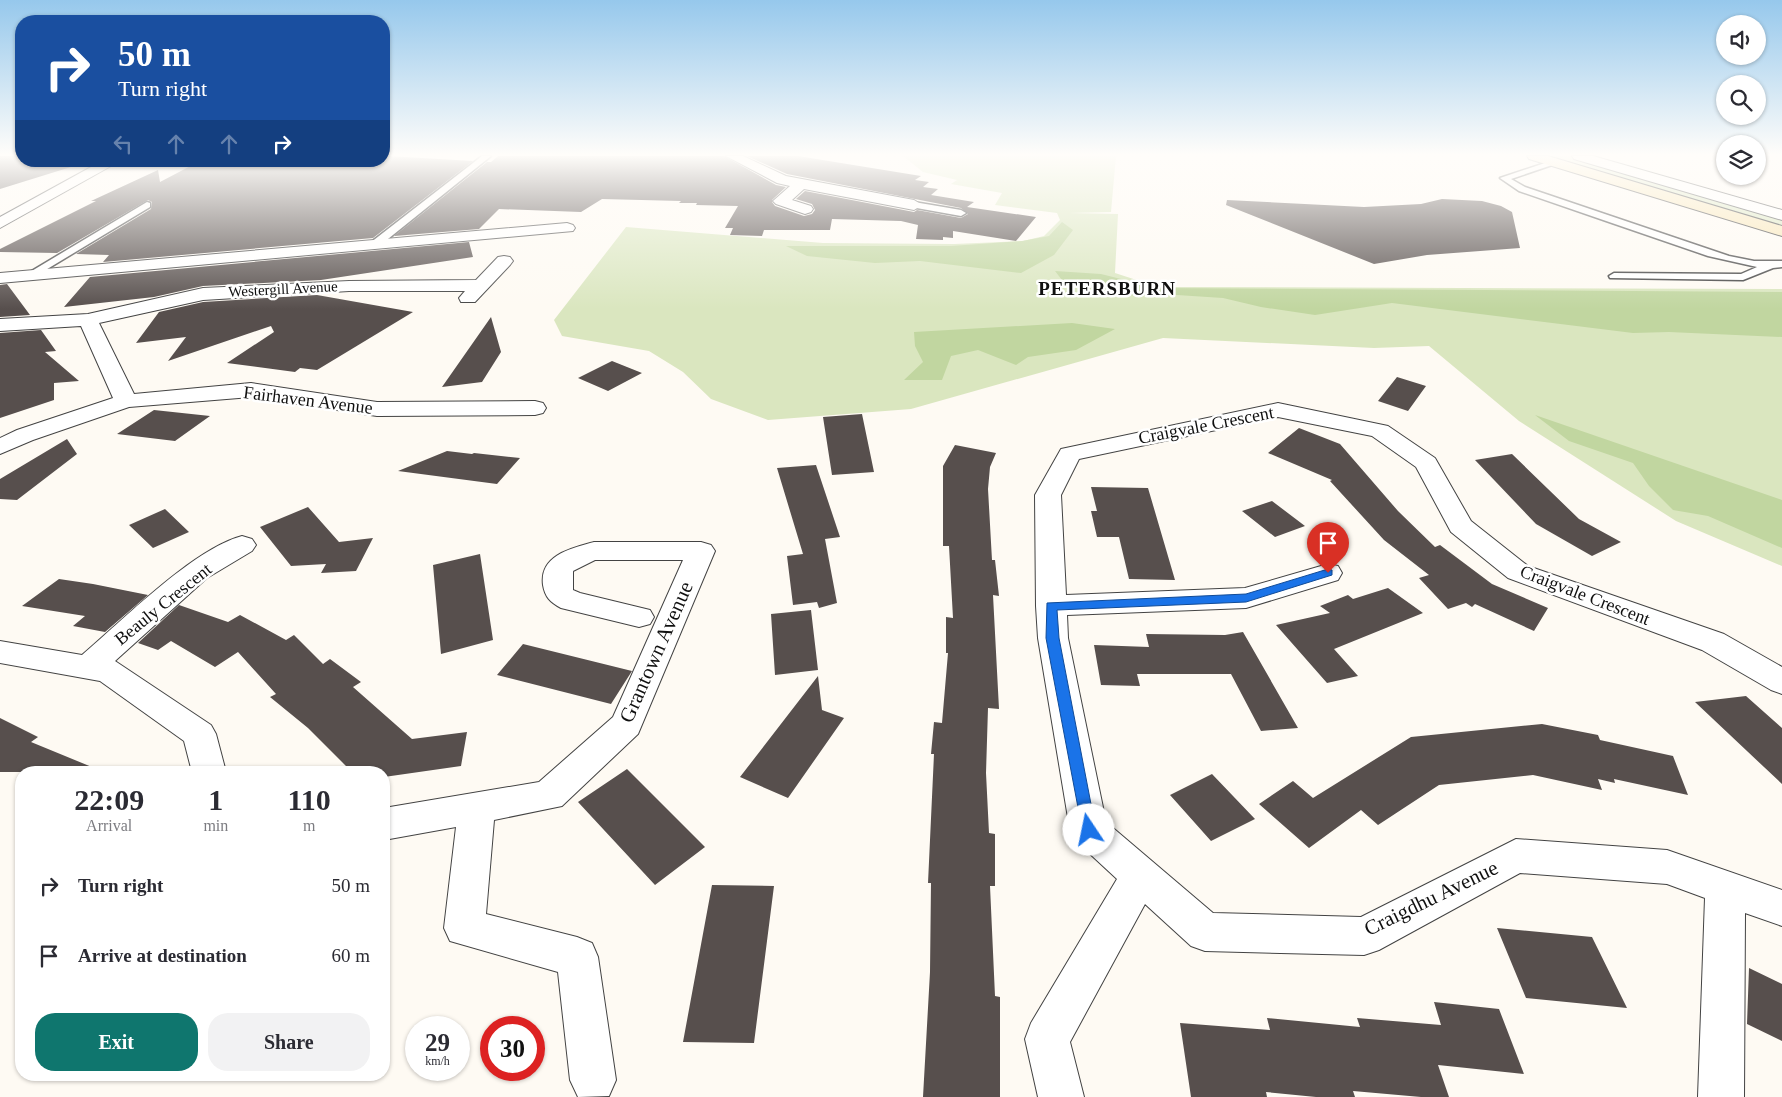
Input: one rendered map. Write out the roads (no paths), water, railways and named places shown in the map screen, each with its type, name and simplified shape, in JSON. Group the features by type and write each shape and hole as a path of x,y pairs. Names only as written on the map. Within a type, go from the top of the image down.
{"main road":[{"path":"1704,207 1782,231"}],"street":[{"path":"0,223 29,207"},
{"path":"800,207 805,209"},
{"path":"1755,207 1782,215"},
{"path":"0,278 567,228"},
{"path":"464,303 504,261"},
{"name":"Westergill Avenue","path":"0,325 88,320 203,294 349,286 481,285"},
{"path":"88,320 126,402"},
{"name":"Fairhaven Avenue","path":"0,447 25,435 126,402 251,390 377,409 535,408"},
{"name":"Craigvale Crescent","path":"1048,495 1070,454 1278,410 1380,431 1426,463 1460,526 1518,572 1713,642 1782,682"},
{"name":"Craigdhu Avenue","path":"1048,495 1052,638 1089,830 1205,932 1364,936 1516,856 1667,867 1782,908"},
{"name":"Beauly Crescent","path":"88,667 197,572 242,545"},
{"name":"Grantown Avenue","path":"390,823 549,795 626,725 701,551 594,551 577,556 560,567 557,582 560,595 571,602 639,617"},
{"path":"1051,606 1246,598 1328,573"},
{"path":"0,652 109,671 198,734 207,766"},
{"path":"477,808 464,928 577,957 593,1080"},
{"path":"1061,1097 1047,1039 1140,875"},
{"path":"1721,1097 1725,887"}],"lane":[{"path":"30,275 143,207"},
{"path":"374,245 422,207"},
{"path":"927,207 960,213"},
{"path":"1575,207 1738,261 1769,266"},
{"path":"1614,276 1743,277 1769,266 1782,264"}],"district":[{"name":"PETERSBURN","path":"1107,288"}]}
